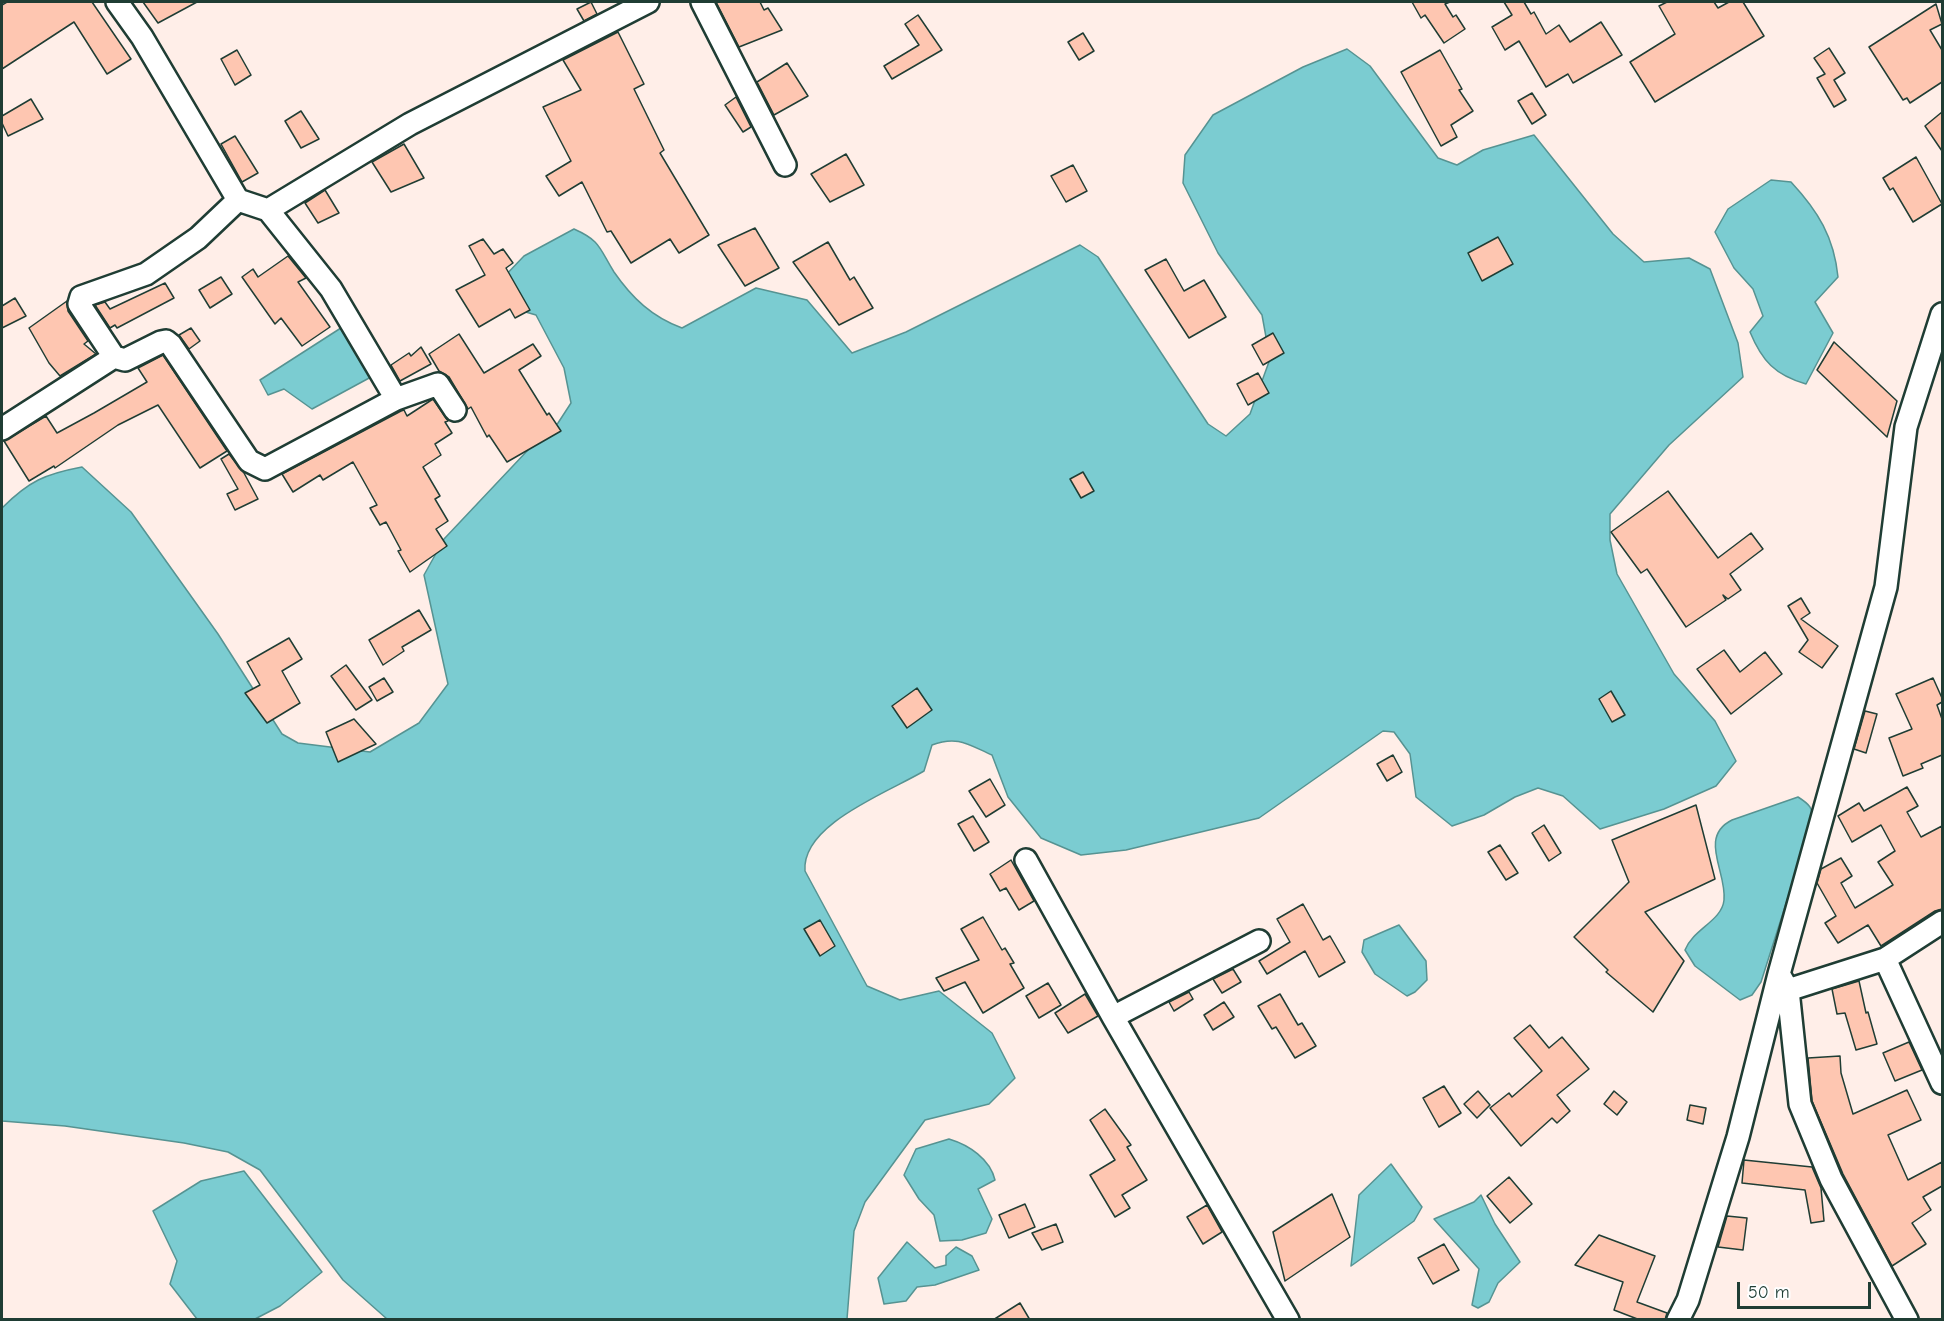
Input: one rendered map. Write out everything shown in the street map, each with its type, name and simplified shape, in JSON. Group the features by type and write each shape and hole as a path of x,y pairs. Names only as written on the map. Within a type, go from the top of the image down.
{"street":[{"path":"117,2 142,37 238,200 268,210 331,289 396,399"},
{"path":"268,210 410,124 648,2"},
{"path":"702,2 785,165"},
{"path":"238,200 198,238 146,274 79,300 114,357 125,360 166,341 171,345 249,461 265,469 396,399 438,384 455,410"},
{"path":"1678,1320 1688,1300 1784,982 1886,587 1906,427 1942,314"},
{"path":"2,429 114,357"},
{"path":"1026,860 1113,1017 1288,1320"},
{"path":"1784,982 1885,959 1942,922"},
{"path":"1113,1017 1259,941"},
{"path":"1885,959 1942,1083"},
{"path":"1784,982 1800,1104 1831,1179 1907,1320"}],"water":[{"path":"1347,49 1370,66 1438,158 1457,165 1483,150 1534,135 1613,234 1644,262 1689,258 1710,269 1738,343 1743,377 1669,445 1610,514 1610,540 1617,574 1674,674 1715,721 1736,761 1716,786 1664,809 1600,829 1563,796 1538,788 1515,797 1484,815 1452,826 1416,797 1410,754 1394,732 1383,731 1259,818 1126,850 1081,855 1041,838 1008,797 992,755 963,742 949,741 932,745 924,771 850,811 817,838 808,854 805,871 867,986 900,1000 939,991 992,1033 1015,1078 989,1104 925,1120 865,1202 854,1231 847,1319 387,1319 343,1280 260,1170 228,1152 184,1143 65,1126 2,1121 2,508 21,491 48,476 82,467 131,512 218,634 282,734 298,743 370,752 419,723 448,684 424,575 444,539 528,450 558,423 571,403 564,368 536,315 498,304 501,280 524,256 574,229 595,242 614,272 643,306 671,324 682,328 756,288 807,300 852,353 906,332 1080,245 1098,257 1208,424 1226,436 1250,414 1270,359 1262,315 1218,253 1183,183 1185,155 1213,115 1303,67"},
{"path":"1771,180 1791,182 1809,203 1823,225 1836,263 1838,277 1815,302 1833,333 1806,384 1778,371 1759,351 1750,332 1763,316 1753,289 1734,268 1715,232 1728,209"},
{"path":"344,326 371,377 312,409 284,389 268,395 260,380"},
{"path":"1798,797 1810,807 1812,822 1761,982 1752,995 1740,1000 1695,966 1685,950 1694,936 1718,914 1724,900 1724,889 1716,856 1717,836 1722,827 1732,820"},
{"path":"1399,925 1426,961 1427,980 1415,992 1407,996 1375,974 1362,952 1364,940"},
{"path":"949,1139 978,1154 989,1166 995,1180 978,1189 992,1219 986,1233 962,1240 940,1241 934,1215 919,1199 904,1175 916,1149"},
{"path":"1391,1164 1422,1207 1414,1221 1351,1266 1359,1195"},
{"path":"244,1171 322,1272 280,1306 255,1319 197,1319 170,1284 177,1261 153,1211 201,1181"},
{"path":"1481,1195 1495,1224 1520,1262 1498,1283 1489,1302 1478,1308 1472,1305 1479,1269 1434,1219 1474,1202"},
{"path":"907,1242 935,1268 946,1265 946,1256 956,1247 972,1256 979,1270 935,1285 917,1287 906,1301 884,1304 878,1278"}],"building":[{"path":"7,2 92,2 131,59 107,74 74,22 2,69 2,5"},
{"path":"143,2 197,2 158,23"},
{"path":"591,2 597,14 584,21 577,9"},
{"path":"716,2 760,2 764,10 768,8 782,30 739,47"},
{"path":"1412,2 1450,2 1445,4 1453,17 1456,15 1465,29 1444,43 1425,15 1421,18"},
{"path":"1504,2 1524,2 1531,14 1534,12 1546,34 1559,25 1570,42 1601,22 1622,55 1573,83 1568,74 1546,87 1519,41 1505,50 1492,27 1512,15"},
{"path":"1667,2 1714,2 1718,8 1729,2 1743,2 1764,36 1655,102 1630,62 1675,34 1659,6"},
{"path":"1936,4 1942,24 1930,30 1942,50 1942,82 1910,103 1907,98 1903,100 1869,47"},
{"path":"918,15 942,50 892,79 884,66 919,45 905,24"},
{"path":"618,32 644,84 634,89 664,150 660,153 709,235 679,253 670,239 631,263 611,231 607,232 582,182 559,196 546,176 571,161 543,107 581,90 563,60"},
{"path":"1083,33 1094,51 1079,60 1068,42"},
{"path":"1829,48 1845,73 1834,80 1846,100 1834,107 1817,78 1825,74 1814,58"},
{"path":"237,50 251,75 235,85 221,59"},
{"path":"1440,50 1462,89 1459,90 1473,111 1451,125 1457,137 1441,146 1401,72"},
{"path":"787,63 808,96 774,115 757,82"},
{"path":"1532,93 1546,115 1532,124 1518,101"},
{"path":"736,97 751,127 743,132 725,105"},
{"path":"31,99 43,119 8,136 2,123 2,116"},
{"path":"301,111 319,139 301,148 285,121"},
{"path":"1942,112 1942,151 1925,126"},
{"path":"235,136 258,173 242,182 221,144"},
{"path":"404,144 424,178 391,192 372,162"},
{"path":"846,154 864,185 830,202 811,174"},
{"path":"1916,157 1942,204 1913,222 1893,188 1890,190 1883,178"},
{"path":"1073,165 1087,191 1066,202 1051,176"},
{"path":"325,190 339,213 318,223 305,203"},
{"path":"755,228 779,268 745,286 718,245"},
{"path":"1498,237 1513,264 1482,281 1468,253"},
{"path":"483,239 494,254 503,249 513,263 506,268 530,310 515,318 510,309 479,327 456,290 485,275 469,246"},
{"path":"828,242 850,280 854,277 873,308 839,325 793,262"},
{"path":"288,256 306,278 298,282 330,327 302,346 281,318 275,324 242,277 253,269 258,277"},
{"path":"1166,259 1184,291 1204,280 1226,317 1189,338 1145,270"},
{"path":"221,277 232,294 210,308 199,290"},
{"path":"165,283 174,298 117,328 115,325 110,328 95,305 105,302 110,309"},
{"path":"15,298 26,316 2,328 2,306"},
{"path":"67,301 68,311 88,341 84,344 96,354 60,376 49,363 29,328"},
{"path":"191,328 200,341 189,349 179,335"},
{"path":"1273,333 1284,353 1263,365 1252,345"},
{"path":"459,334 484,373 533,344 541,356 519,370 547,415 549,413 561,431 507,462 489,435 487,437 471,407 468,409 449,377 439,371 429,354"},
{"path":"1834,342 1897,401 1887,437 1817,370"},
{"path":"421,347 431,364 400,381 391,365 409,353 411,356"},
{"path":"163,355 227,451 200,468 158,405 118,425 55,468 54,466 29,481 4,441 46,416 57,433 94,413 147,382 138,368"},
{"path":"1258,373 1269,393 1248,405 1237,384"},
{"path":"433,399 448,421 445,422 452,433 435,444 441,455 423,467 440,496 435,499 448,521 436,529 447,546 410,572 386,522 380,525 370,508 377,505 353,462 323,480 320,475 293,492 282,474 401,411 404,410 407,416"},
{"path":"229,454 244,473 258,499 235,510 227,494 238,489 221,459"},
{"path":"1083,472 1094,491 1081,498 1070,479"},
{"path":"1668,491 1718,558 1751,533 1763,549 1730,574 1741,590 1728,599 1723,595 1726,600 1686,627 1647,569 1641,573 1611,532"},
{"path":"1801,598 1810,613 1801,619 1838,646 1822,668 1799,652 1808,640 1788,606"},
{"path":"419,610 431,630 402,647 404,651 383,665 369,640"},
{"path":"289,638 302,659 282,671 300,703 267,723 245,693 260,685 247,662"},
{"path":"1724,650 1740,672 1765,652 1782,674 1731,714 1697,669"},
{"path":"346,665 372,700 356,710 331,676"},
{"path":"384,678 393,692 377,701 369,687"},
{"path":"1933,678 1942,698 1942,702 1937,705 1942,719 1942,755 1921,764 1923,768 1903,776 1889,738 1912,729 1896,694"},
{"path":"917,688 932,710 907,728 892,706"},
{"path":"1611,691 1625,715 1612,722 1599,699"},
{"path":"1865,711 1877,714 1866,753 1854,749"},
{"path":"354,719 376,744 338,762 326,732"},
{"path":"1393,755 1402,772 1387,781 1377,764"},
{"path":"990,779 1005,805 986,817 969,791"},
{"path":"1907,787 1918,806 1907,812 1921,837 1942,826 1942,909 1935,911 1881,946 1868,925 1838,943 1825,923 1836,916 1817,883 1821,869 1841,858 1852,876 1841,883 1855,908 1893,885 1878,862 1895,851 1881,825 1852,842 1838,816 1859,803 1864,811"},
{"path":"1696,805 1715,879 1645,912 1684,961 1653,1012 1606,972 1608,970 1574,937 1629,882 1612,840"},
{"path":"973,816 989,842 974,851 958,824"},
{"path":"1544,825 1561,853 1549,861 1532,833"},
{"path":"1500,845 1518,873 1506,880 1488,852"},
{"path":"1011,860 1034,901 1019,910 1006,888 1000,891 990,874"},
{"path":"1303,904 1323,940 1330,936 1345,962 1319,977 1305,951 1267,974 1259,961 1290,942 1277,919"},
{"path":"983,917 1002,950 1005,948 1014,963 1010,964 1024,988 983,1013 965,982 944,991 936,978 979,960 961,929"},
{"path":"820,920 835,946 820,956 804,929"},
{"path":"1233,969 1241,982 1222,993 1213,979"},
{"path":"1859,981 1866,1013 1868,1012 1877,1044 1856,1050 1845,1013 1837,1014 1832,989"},
{"path":"1048,983 1061,1005 1039,1018 1026,996"},
{"path":"1189,992 1193,999 1174,1011 1169,1002"},
{"path":"1085,994 1098,1016 1068,1033 1055,1013"},
{"path":"1280,994 1298,1025 1302,1023 1316,1046 1295,1058 1276,1027 1272,1029 1258,1006"},
{"path":"1224,1002 1234,1017 1213,1030 1204,1015"},
{"path":"1530,1025 1549,1048 1562,1037 1589,1069 1557,1095 1570,1111 1557,1123 1552,1118 1521,1146 1490,1108 1509,1093 1512,1097 1542,1071 1514,1038"},
{"path":"1909,1042 1922,1070 1895,1081 1883,1053"},
{"path":"1840,1056 1841,1073 1853,1114 1907,1090 1921,1120 1888,1135 1908,1180 1942,1162 1942,1186 1923,1197 1931,1210 1912,1223 1926,1244 1892,1266 1843,1174 1812,1101 1808,1058"},
{"path":"1444,1086 1461,1113 1439,1127 1423,1098"},
{"path":"1478,1091 1490,1105 1477,1118 1464,1104"},
{"path":"1614,1091 1627,1102 1617,1115 1604,1104"},
{"path":"1690,1105 1706,1108 1703,1124 1687,1120"},
{"path":"1105,1109 1131,1145 1127,1147 1147,1180 1122,1195 1130,1208 1115,1217 1090,1175 1115,1160 1090,1120"},
{"path":"1744,1160 1812,1167 1821,1188 1824,1221 1811,1223 1805,1190 1742,1183"},
{"path":"1509,1177 1532,1204 1510,1223 1487,1196"},
{"path":"1332,1194 1350,1237 1285,1281 1273,1232"},
{"path":"1025,1204 1035,1227 1009,1238 999,1215"},
{"path":"1207,1205 1222,1232 1203,1244 1187,1217"},
{"path":"1727,1216 1747,1218 1743,1250 1718,1247"},
{"path":"1056,1224 1063,1242 1042,1250 1032,1233"},
{"path":"1599,1235 1655,1256 1637,1302 1667,1313 1665,1320 1640,1320 1614,1310 1623,1282 1575,1265"},
{"path":"1444,1244 1459,1270 1433,1284 1418,1258"},
{"path":"1020,1303 1030,1320 993,1320"}]}
